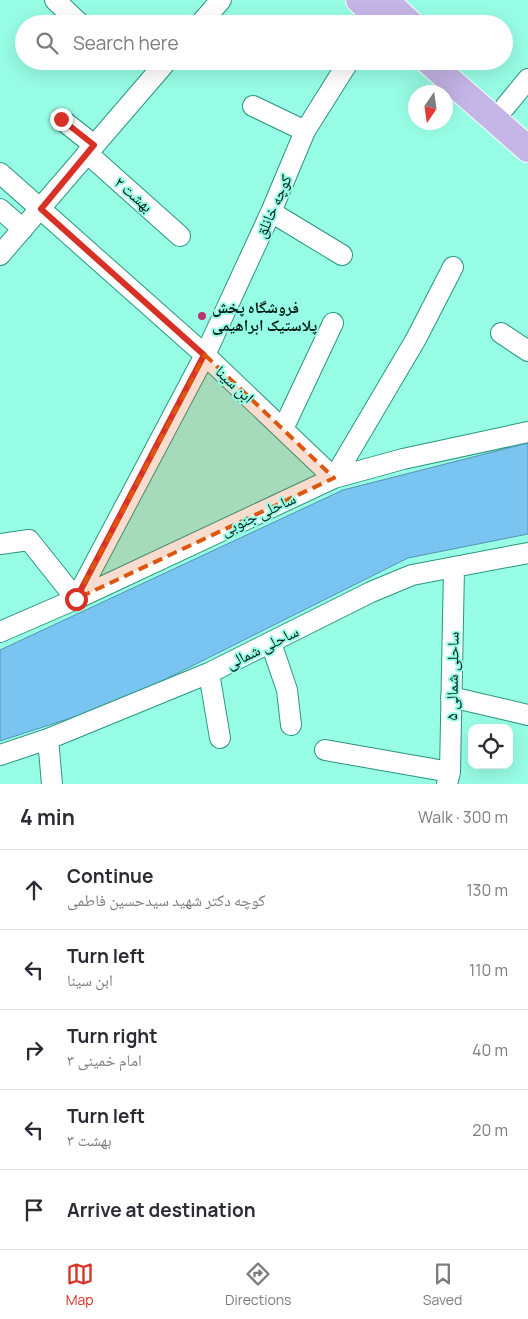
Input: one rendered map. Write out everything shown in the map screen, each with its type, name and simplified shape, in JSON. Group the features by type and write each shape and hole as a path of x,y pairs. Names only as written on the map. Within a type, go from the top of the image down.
{"main road":[{"path":"438,70 528,149"},
{"path":"464,70 528,127"}],"street":[{"path":"55,0 71,15"},
{"path":"0,255 159,70"},
{"name":"کوچه خانلق","path":"76,599 204,355 271,212 305,130 343,70"},
{"path":"505,107 528,79"},
{"path":"253,106 305,130"},
{"name":"بهشت ۲","path":"61,119 180,236"},
{"name":"ابن سینا","path":"0,173 204,355 334,478"},
{"path":"0,209 22,229"},
{"path":"271,212 342,255"},
{"path":"334,478 416,339 453,267"},
{"path":"283,429 333,323"},
{"path":"501,333 528,351"},
{"name":"ساحلی جنوبی","path":"0,632 76,599 334,478 403,459 528,432"},
{"path":"0,544 29,540 76,599"},
{"name":"ساحلی شمالی","path":"0,755 48,739 209,673 412,574 454,568 528,553"},
{"name":"ساحلی شمالی ۵","path":"451,780 454,568"},
{"path":"271,643 287,690 291,725"},
{"path":"209,673 220,738"},
{"path":"452,697 528,715"},
{"path":"48,739 52,784"},
{"path":"325,750 451,780"}],"highlighted area":[{"path":"205,355 334,478 76,599"}],"water":[{"path":"528,443 528,534 408,558 120,702 0,741 0,650 343,490"}],"place":[{"name":"فروشگاه پخش پلاستیک ابراهیمی","path":"202,316"}],"route":[{"path":"61,119 94,145 41,209 204,355 76,599"}]}
